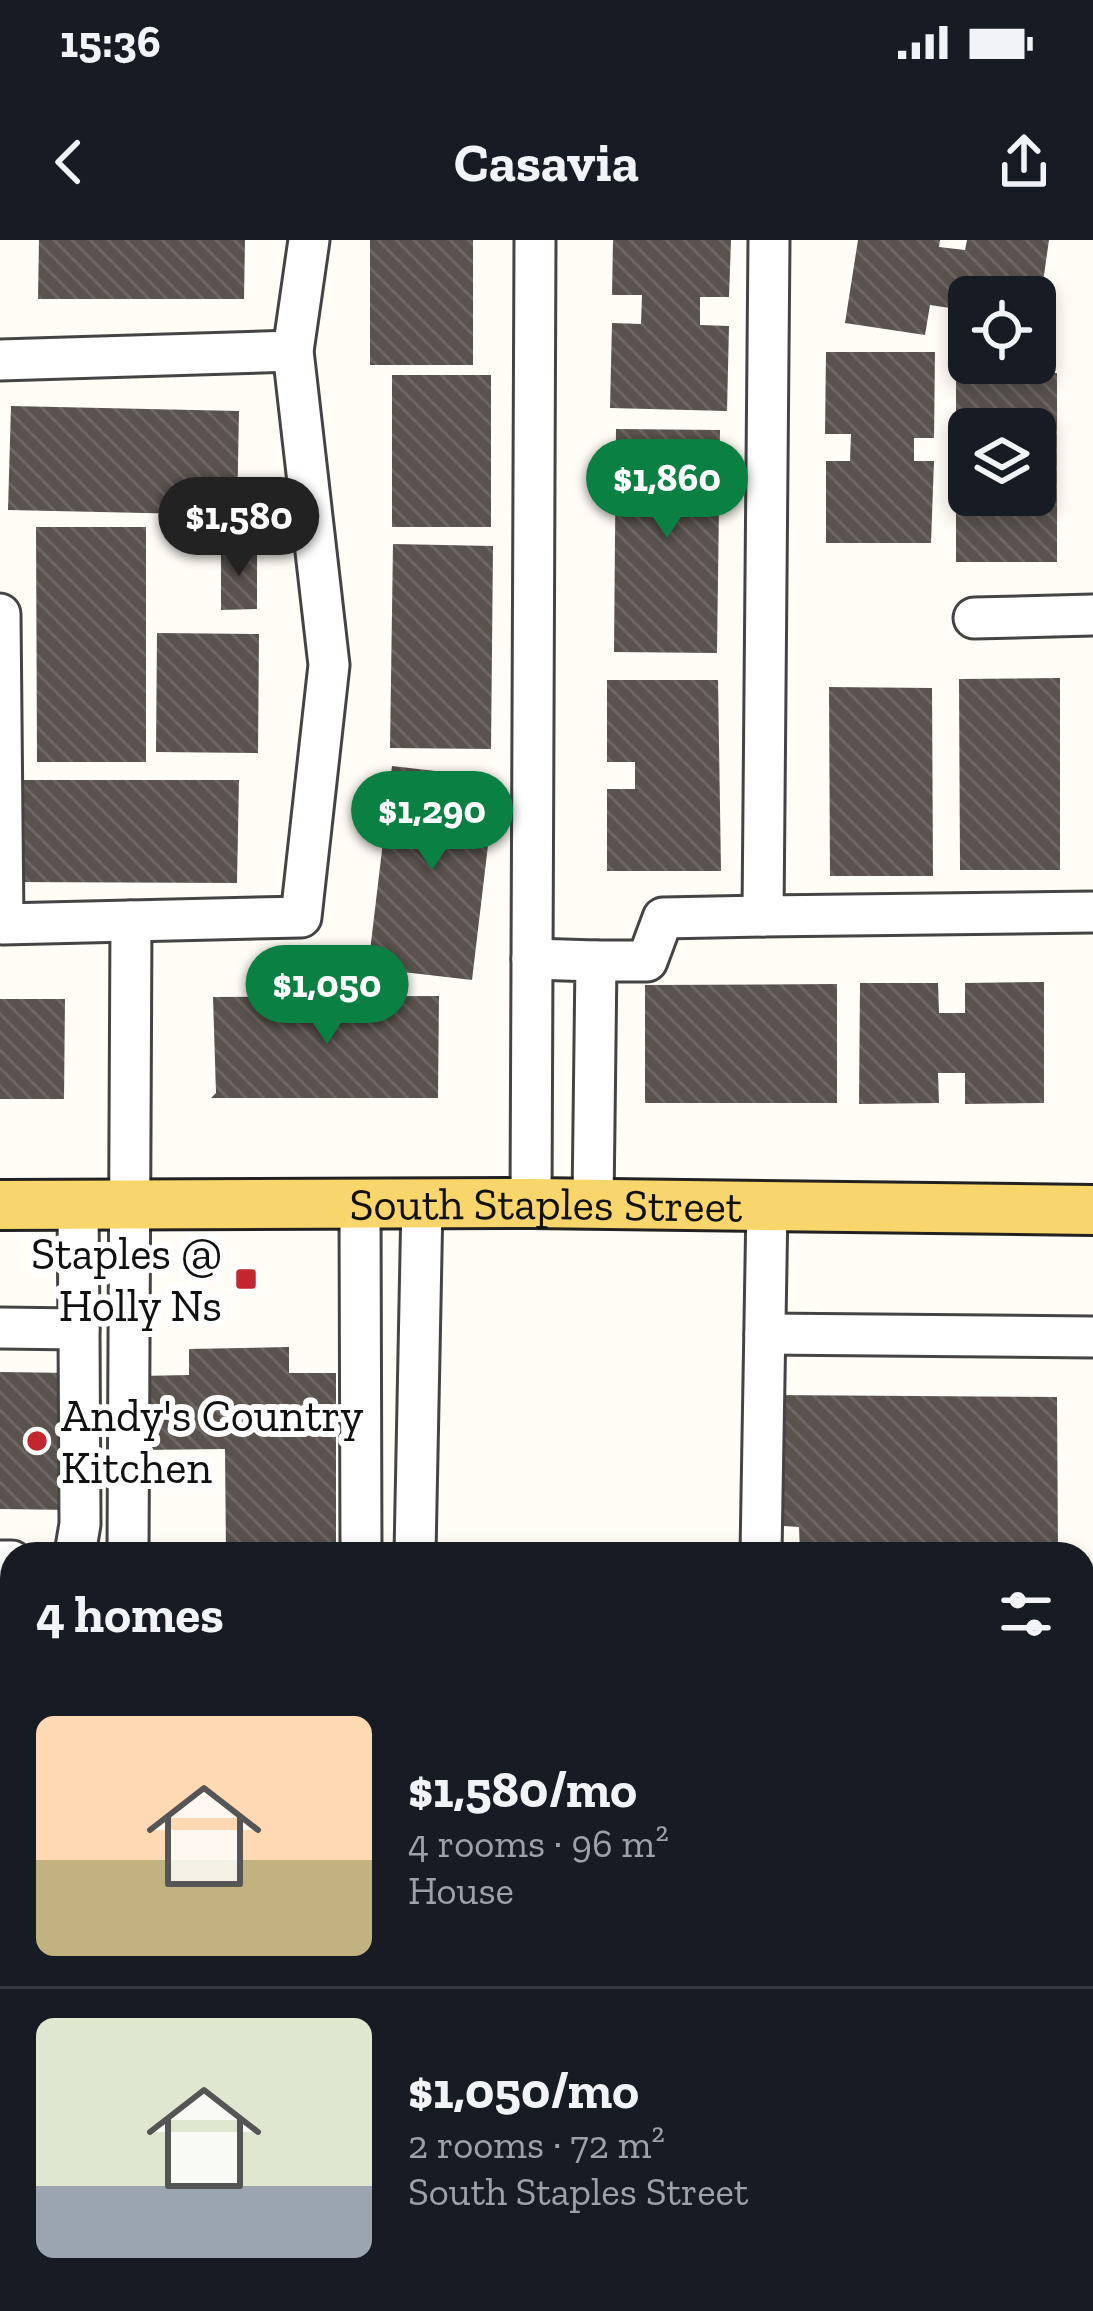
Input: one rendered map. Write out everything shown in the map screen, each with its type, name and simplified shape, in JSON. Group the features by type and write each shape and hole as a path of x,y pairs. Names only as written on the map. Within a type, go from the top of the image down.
{"main road":[{"name":"South Staples Street","path":"0,1205 531,1203 1093,1210"}],"lane":[{"path":"0,614 3,924 301,917 329,665 293,351 309,240"},
{"path":"531,1203 535,240"},
{"path":"763,916 769,240"},
{"path":"0,360 293,351"},
{"path":"974,618 1093,615"},
{"path":"532,959 647,961 663,918 1093,912"},
{"path":"128,1542 131,921"},
{"path":"593,1204 596,962"},
{"path":"415,1542 422,1203"},
{"path":"360,1204 361,1542"},
{"path":"77,1542 78,1205"},
{"path":"761,1542 767,1206"},
{"path":"0,1328 79,1329"},
{"path":"765,1334 1093,1337"}],"building":[{"path":"39,240 245,240 244,299 38,299"},
{"path":"370,240 473,240 473,365 370,365"},
{"path":"613,240 731,240 729,297 700,297 700,325 729,326 727,411 610,408 612,323 641,324 642,295 612,295"},
{"path":"858,240 940,240 939,247 965,250 967,240 1049,240 1044,276 948,276 948,308 930,305 925,335 845,323"},
{"path":"826,352 935,352 934,438 914,438 914,461 934,461 931,543 826,543 826,461 850,461 851,434 825,434"},
{"path":"1057,373 1057,562 956,562 956,516 1056,516 1056,408 956,408 956,384 1056,384"},
{"path":"392,375 491,375 491,527 392,527"},
{"path":"11,406 239,411 237,515 8,510"},
{"path":"616,429 720,430 717,653 614,652"},
{"path":"36,527 146,527 146,762 37,762"},
{"path":"393,544 493,546 491,749 390,748"},
{"path":"221,548 257,548 257,609 221,610"},
{"path":"157,633 259,634 258,753 156,752"},
{"path":"1060,678 1060,870 960,870 959,679"},
{"path":"607,680 718,680 721,871 607,871 607,789 635,789 635,762 607,762"},
{"path":"829,687 932,688 933,876 830,876"},
{"path":"392,766 496,778 472,980 368,968"},
{"path":"13,780 239,780 237,883 13,882"},
{"path":"1044,982 1044,1103 965,1104 965,1073 938,1073 939,1103 859,1104 860,983 938,983 939,1013 965,1013 965,983"},
{"path":"837,984 837,1103 645,1103 645,985"},
{"path":"439,996 438,1098 211,1098 216,1093 213,997"},
{"path":"0,999 65,999 64,1099 0,1099"},
{"path":"289,1347 289,1373 336,1373 336,1542 226,1542 225,1449 140,1450 140,1376 189,1375 189,1349"},
{"name":"Andy's Country Kitchen","path":"0,1372 74,1373 74,1510 0,1509"},
{"path":"771,1395 1057,1397 1058,1542 800,1542 799,1527 768,1525"}],"place":[{"name":"Staples @ Holly Ns","path":"246,1279"},
{"name":"Andy's Country Kitchen","path":"37,1441"}]}
